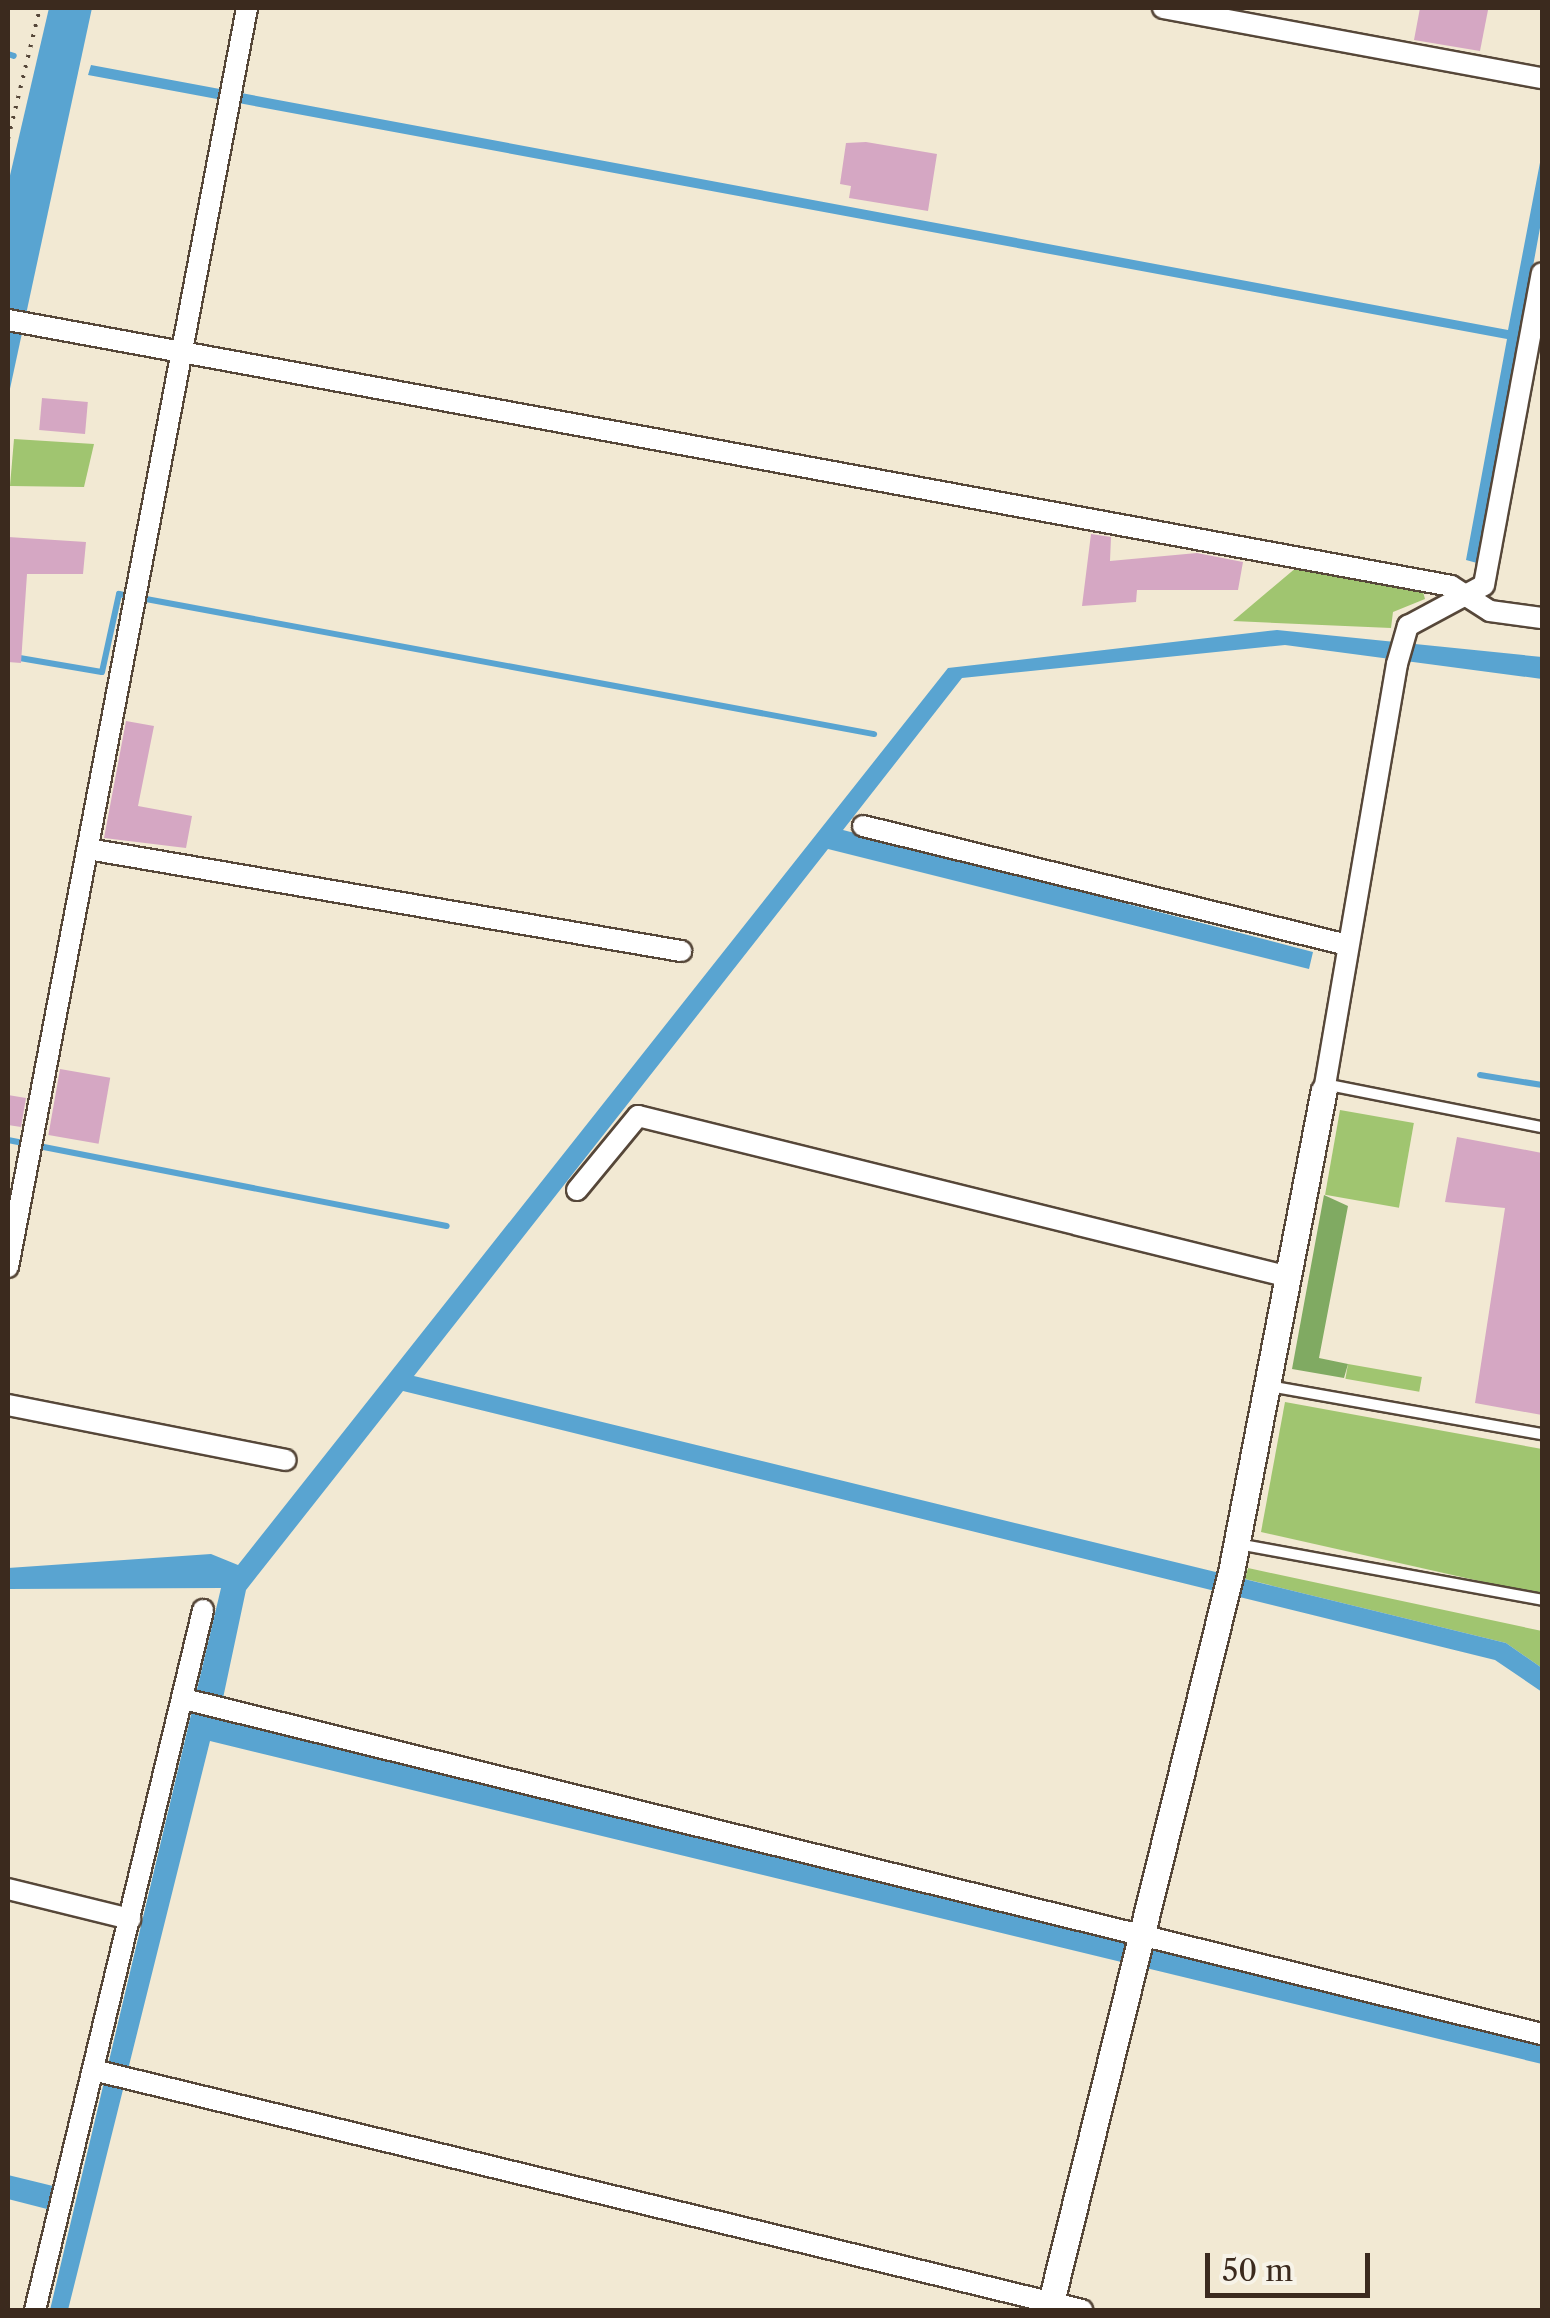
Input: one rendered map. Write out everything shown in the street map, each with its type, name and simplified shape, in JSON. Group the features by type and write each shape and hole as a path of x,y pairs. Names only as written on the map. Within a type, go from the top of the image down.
{"street":[{"path":"8,1267 24,1151 88,849 246,8"},
{"path":"1163,8 1542,78"},
{"path":"1050,2307 1237,1544 1324,1087 1344,944 1397,664 1408,626 1484,585 1542,273"},
{"path":"8,320 1451,586 1462,597 1542,618"},
{"path":"863,826 1344,944"},
{"path":"88,849 681,951"},
{"path":"577,1190 638,1116 1289,1277"},
{"path":"8,1405 286,1460"},
{"path":"35,2310 203,1610"},
{"path":"184,1699 1542,2034"},
{"path":"8,1889 130,1919"},
{"path":"93,2070 1050,2307 1082,2310"}],"lane":[{"path":"1324,1087 1542,1127"},
{"path":"1268,1386 1542,1434"},
{"path":"1237,1544 1542,1600"}],"path":[{"path":"8,139 40,8"}],"green space":[{"path":"14,439 94,444 84,487 10,486"},
{"path":"1297,567 1422,588 1425,599 1393,612 1391,628 1233,621"},
{"path":"1340,1110 1414,1123 1399,1208 1325,1195"},
{"path":"1324,1195 1348,1206 1319,1358 1348,1364 1344,1378 1292,1369"},
{"path":"1348,1364 1422,1377 1419,1392 1345,1379"},
{"path":"1285,1402 1542,1449 1542,1595 1261,1532"},
{"path":"1248,1568 1542,1631 1542,1668 1506,1643 1245,1579"}],"water":[{"path":"49,8 92,8 8,398 8,184"},
{"path":"91,65 1508,330 1542,152 1542,217 1521,332 1542,337 1542,346 1519,342 1477,563 1466,560 1507,339 88,75"},
{"path":"1277,630 1542,657 1542,679 1285,645 962,678 843,830 1313,952 1309,969 828,849 414,1376 1506,1643 1542,1668 1542,1692 1495,1660 403,1391 246,1590 219,1717 1542,2042 1542,2064 210,1741 68,2310 50,2310 221,1588 8,1589 8,1568 211,1554 238,1565 948,668"},
{"path":"8,2175 53,2186 47,2209 8,2199"}],"building":[{"path":"1420,8 1488,10 1480,51 1414,40"},
{"path":"866,142 937,154 928,211 849,198 851,186 840,184 846,143"},
{"path":"42,398 88,402 85,434 39,430"},
{"path":"1091,534 1111,537 1110,561 1197,553 1243,562 1238,590 1137,590 1136,602 1082,606"},
{"path":"8,537 86,542 83,574 27,574 21,663 8,662"},
{"path":"126,721 154,726 138,806 192,816 186,848 104,838"},
{"path":"60,1069 110,1078 99,1144 48,1135"},
{"path":"8,1095 26,1098 21,1127 8,1125"},
{"path":"1457,1137 1542,1153 1542,1415 1475,1403 1505,1208 1445,1202"}],"waterway":[{"path":"8,54 14,56"},
{"path":"8,656 102,672 119,594 874,734"},
{"path":"1480,1075 1542,1085"},
{"path":"8,1140 447,1226"}]}
